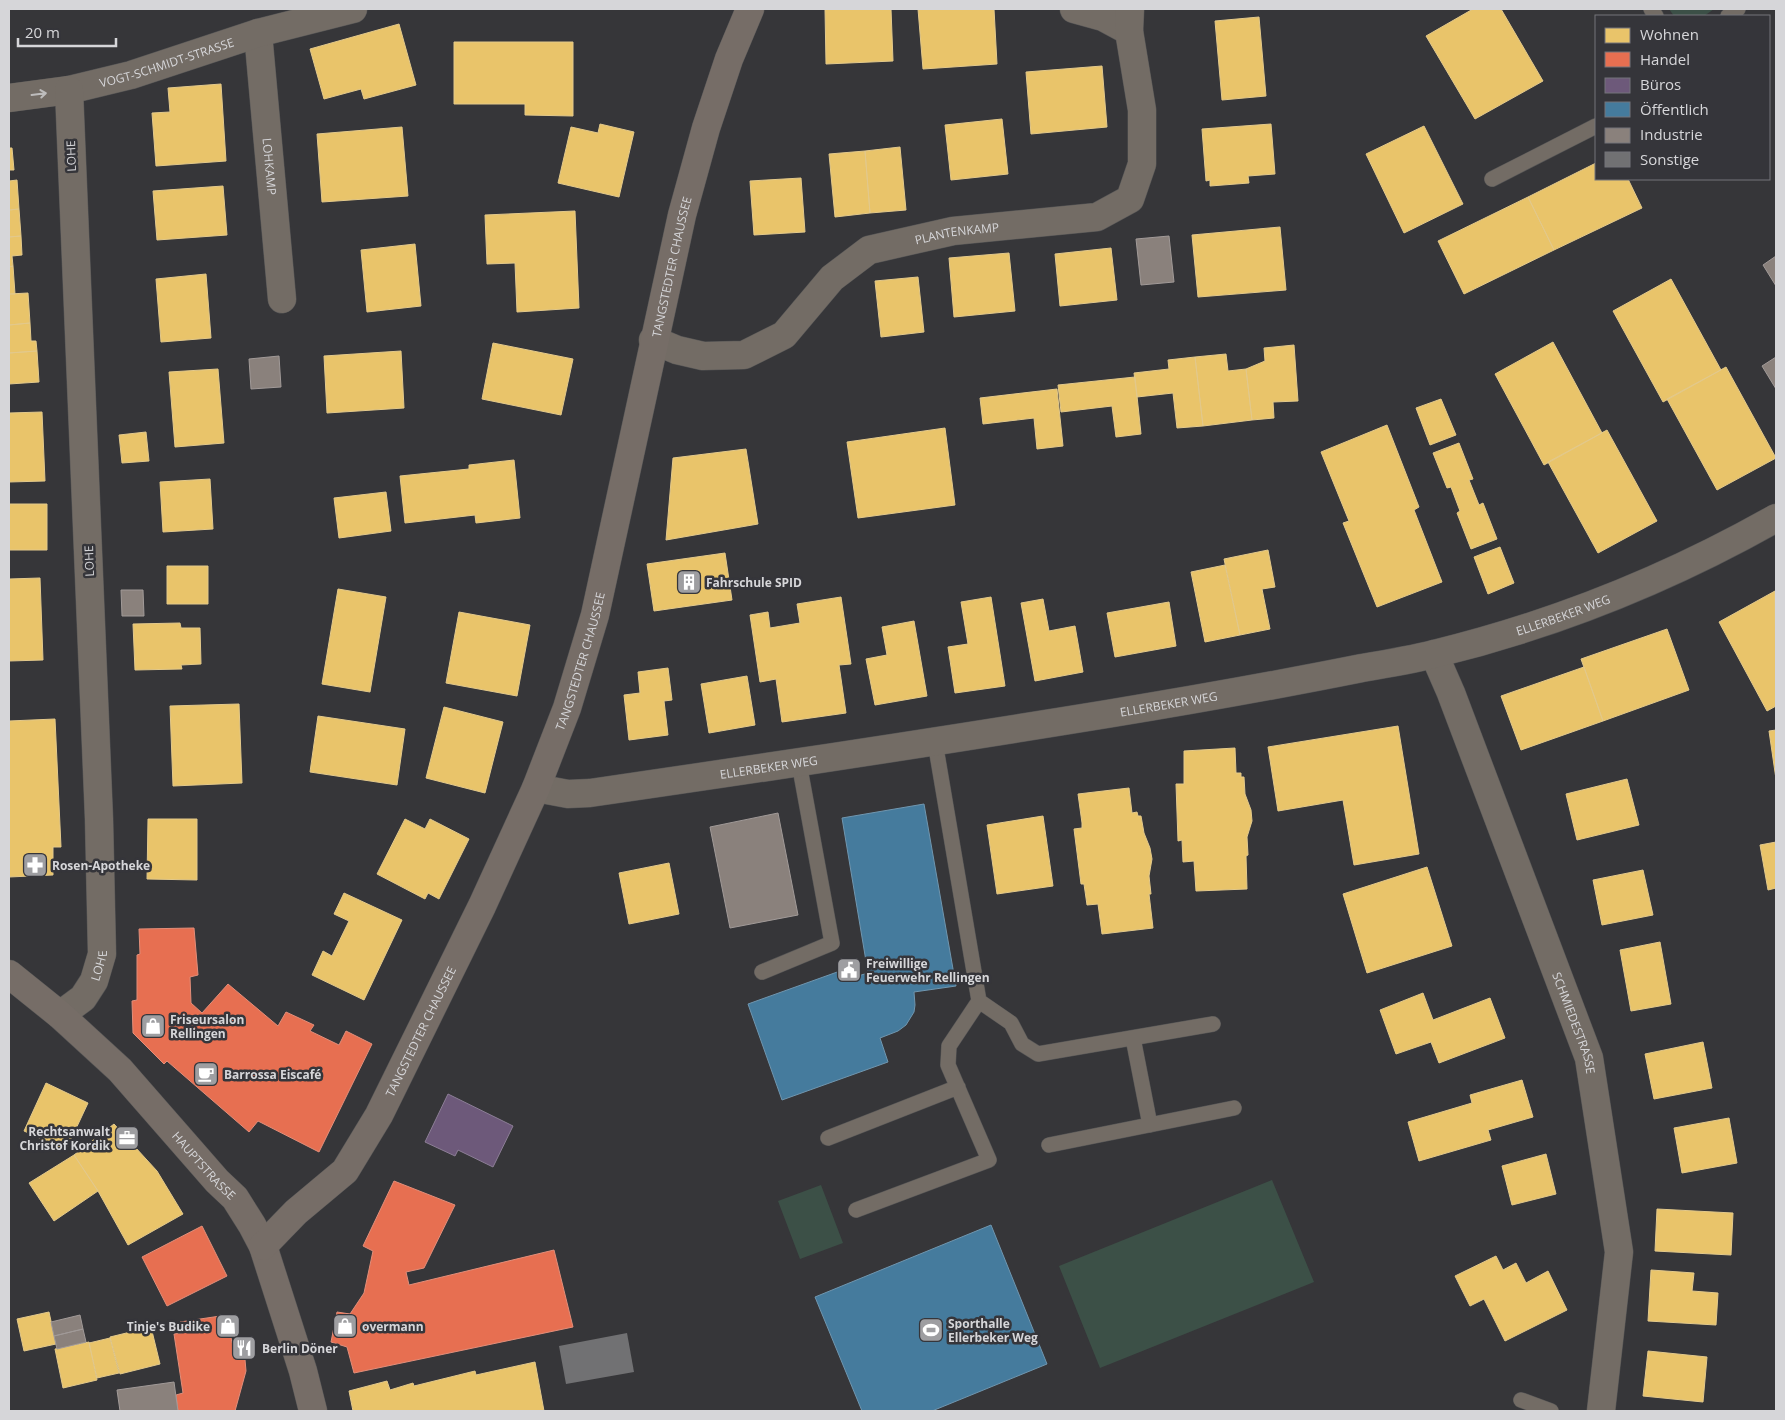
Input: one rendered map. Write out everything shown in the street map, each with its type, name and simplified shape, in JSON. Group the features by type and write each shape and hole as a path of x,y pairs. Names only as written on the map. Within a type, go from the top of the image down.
{"main road":[{"name":"TANGSTEDTER CHAUSSEE","path":"263,1246 296,1212 345,1171 379,1115 482,906 536,788 567,708 595,615 682,215 706,128 729,59 750,9"},
{"name":"HAUPTSTRASSE","path":"9,974 60,1015 120,1070 217,1181 235,1198 263,1246 303,1371 313,1411"}],"street":[{"name":"VOGT-SCHMIDT-STRASSE","path":"9,98 69,90 131,75 322,12 353,9"},
{"name":"PLANTENKAMP","path":"654,340 677,350 703,356 744,354 784,335 832,278 870,250 953,230 1097,217 1130,199 1142,164 1142,110 1130,20 1103,17 1074,9"},
{"name":"LOHKAMP","path":"258,33 282,299"},
{"name":"LOHE","path":"60,1015 83,998 94,981 102,954 99,800 69,90"},
{"name":"ELLERBEKER WEG","path":"536,788 568,794 590,793 799,763 1182,701 1434,654 1536,624 1628,590 1726,546 1776,518"},
{"name":"SCHMIEDESTRASSE","path":"1434,654 1451,693 1589,1058 1619,1252 1600,1411"}],"lane":[{"path":"1492,179 1595,127"},
{"path":"856,1210 990,1160 948,1065 949,1046 979,1001 935,742"},
{"path":"762,972 832,943 799,763"},
{"path":"979,1001 1011,1023 1022,1044 1038,1054 1213,1024"},
{"path":"1133,1038 1150,1125"},
{"path":"828,1138 958,1087"},
{"path":"1049,1145 1234,1108"},
{"path":"1521,1400 1551,1411"}],"green space":[{"path":"1669,9 1714,9 1705,15 1673,15"},
{"path":"1272,1180 1314,1282 1100,1368 1059,1266"},
{"path":"821,1185 843,1243 800,1259 778,1201"}],"building: Wohnen":[{"path":"825,9 891,9 893,61 826,64"},
{"path":"918,9 994,9 997,64 923,69"},
{"path":"1473,9 1501,9 1543,81 1475,119 1426,36"},
{"path":"1259,17 1266,96 1222,100 1215,21"},
{"path":"399,24 416,85 364,99 361,89 324,99 310,49"},
{"path":"454,42 573,42 573,116 525,115 525,104 454,104"},
{"path":"1102,66 1107,127 1031,134 1026,72"},
{"path":"221,84 226,161 156,166 152,113 170,112 168,88"},
{"path":"1002,119 1008,174 951,180 945,125"},
{"path":"600,124 634,132 619,197 558,183 571,127 598,133"},
{"path":"1271,124 1275,174 1248,176 1249,183 1210,186 1210,180 1206,181 1202,129"},
{"path":"1424,126 1463,204 1404,233 1366,154"},
{"path":"402,127 408,196 322,202 317,134"},
{"path":"900,147 906,210 870,213 865,151"},
{"path":"9,148 12,148 14,170 9,170"},
{"path":"865,151 870,213 835,217 829,154"},
{"path":"1595,164 1595,180 1628,180 1642,208 1554,250 1528,197"},
{"path":"801,178 805,232 754,235 750,181"},
{"path":"17,180 19,209 9,210 9,181"},
{"path":"223,186 227,235 157,240 153,191"},
{"path":"1528,197 1554,250 1464,294 1438,241"},
{"path":"19,209 21,236 9,237 9,210"},
{"path":"575,211 579,308 517,312 515,263 487,264 485,215"},
{"path":"1280,227 1286,290 1198,297 1192,235"},
{"path":"21,236 22,255 12,256 13,266 9,267 9,237"},
{"path":"415,244 421,306 367,312 361,250"},
{"path":"1111,248 1117,300 1060,306 1055,254"},
{"path":"1009,253 1015,311 954,317 949,258"},
{"path":"13,266 15,294 9,294 9,267"},
{"path":"206,274 211,338 161,342 156,279"},
{"path":"918,277 924,332 881,337 875,281"},
{"path":"1671,279 1721,370 1663,402 1613,311"},
{"path":"28,293 30,323 9,325 9,294"},
{"path":"30,323 31,341 36,341 37,351 9,353 9,325"},
{"path":"1553,342 1602,433 1544,465 1495,374"},
{"path":"493,343 573,359 561,415 482,399"},
{"path":"1294,345 1298,401 1273,402 1274,418 1252,420 1246,369 1265,361 1264,348"},
{"path":"37,351 39,382 9,384 9,353"},
{"path":"401,351 404,408 327,413 324,356"},
{"path":"1226,354 1228,371 1246,369 1252,420 1203,426 1195,357"},
{"path":"1195,357 1203,426 1177,428 1173,393 1137,397 1134,373 1169,369 1168,360"},
{"path":"1726,367 1776,458 1717,490 1667,399"},
{"path":"218,369 224,443 175,447 169,372"},
{"path":"1135,377 1141,434 1116,437 1112,406 1061,412 1058,385"},
{"path":"1057,389 1063,446 1037,449 1034,418 983,424 980,398"},
{"path":"1441,399 1456,435 1430,445 1416,408"},
{"path":"42,412 45,481 9,482 9,413"},
{"path":"1387,425 1419,507 1414,510 1442,582 1377,607 1343,523 1349,521 1321,452"},
{"path":"945,428 955,505 858,518 847,442"},
{"path":"1607,430 1657,521 1598,553 1548,462"},
{"path":"146,432 149,461 122,463 119,435"},
{"path":"1459,443 1473,479 1469,480 1479,505 1483,503 1497,539 1471,549 1457,513 1460,511 1451,487 1447,488 1433,453"},
{"path":"746,449 758,524 666,540 673,458"},
{"path":"514,460 520,518 476,523 475,515 405,523 400,476 469,469 469,465"},
{"path":"210,479 213,529 163,532 160,482"},
{"path":"386,492 391,531 339,538 334,498"},
{"path":"9,504 47,504 47,550 9,550"},
{"path":"1500,547 1514,583 1488,594 1474,557"},
{"path":"1268,550 1275,587 1262,589 1270,629 1240,635 1224,559"},
{"name":"Fahrschule SPID","path":"725,553 732,600 654,611 647,564"},
{"path":"1225,565 1240,635 1205,642 1191,572"},
{"path":"167,566 208,566 208,604 167,604"},
{"path":"40,578 43,660 9,661 9,579"},
{"path":"338,589 386,597 370,692 322,684"},
{"path":"1775,591 1776,706 1767,711 1719,622"},
{"path":"841,597 851,664 839,665 846,713 782,722 776,679 760,682 750,615 768,612 770,628 800,623 797,604"},
{"path":"991,597 1005,686 955,693 948,647 968,644 961,602"},
{"path":"1043,599 1049,631 1075,626 1083,672 1035,681 1021,603"},
{"path":"1169,602 1176,646 1115,657 1107,613"},
{"path":"459,612 530,625 517,696 446,683"},
{"path":"914,621 927,696 875,705 866,659 887,655 882,627"},
{"path":"180,623 181,628 200,628 201,664 181,665 182,669 135,670 133,624"},
{"path":"1667,629 1689,690 1603,721 1581,659"},
{"path":"1584,667 1603,721 1521,750 1501,696"},
{"path":"668,668 672,700 664,701 668,735 629,740 624,695 640,693 638,672"},
{"path":"747,676 755,725 709,733 701,684"},
{"path":"239,704 242,783 173,786 170,706"},
{"path":"444,707 503,722 485,793 426,778"},
{"path":"318,716 405,729 397,785 310,772"},
{"path":"55,719 61,847 53,847 53,875 9,877 9,721"},
{"path":"1398,726 1419,854 1354,865 1343,800 1278,811 1268,747"},
{"path":"1776,730 1776,779 1769,731"},
{"path":"1235,748 1236,773 1241,773 1241,777 1244,777 1245,794 1251,810 1252,821 1247,837 1247,889 1196,891 1194,861 1183,862 1182,840 1178,841 1176,784 1184,784 1184,751"},
{"path":"1627,779 1639,825 1577,840 1566,794"},
{"path":"1129,788 1132,813 1137,812 1138,816 1141,816 1152,859 1149,876 1151,894 1149,894 1153,928 1102,934 1098,904 1087,905 1084,884 1081,884 1074,829 1082,828 1078,794"},
{"path":"1043,816 1053,886 997,894 987,825"},
{"path":"148,819 197,819 197,880 147,879"},
{"path":"405,819 425,829 430,819 469,839 439,899 428,893 425,899 377,874"},
{"path":"1776,842 1776,888 1768,890 1760,845"},
{"path":"669,863 679,914 629,924 619,873"},
{"path":"1427,867 1452,946 1367,973 1343,894"},
{"path":"1643,870 1653,915 1602,925 1593,880"},
{"path":"344,893 402,920 364,1000 312,975 323,951 332,956 349,921 334,914"},
{"path":"1660,942 1671,1004 1631,1011 1620,950"},
{"path":"1423,993 1433,1020 1490,998 1505,1038 1439,1063 1431,1042 1396,1054 1380,1010"},
{"path":"1703,1042 1712,1088 1654,1099 1645,1054"},
{"path":"1522,1080 1533,1117 1488,1130 1491,1140 1419,1161 1408,1122 1472,1103 1470,1095"},
{"path":"46,1083 88,1103 66,1150 24,1131"},
{"path":"1729,1118 1737,1163 1682,1173 1674,1128"},
{"path":"114,1124 157,1171 183,1214 128,1245 98,1191 74,1155"},
{"path":"1546,1154 1556,1194 1512,1205 1502,1166"},
{"path":"74,1155 98,1191 54,1221 29,1183"},
{"path":"1657,1209 1733,1213 1731,1255 1655,1251"},
{"path":"1496,1256 1503,1270 1516,1263 1526,1283 1548,1271 1567,1310 1505,1341 1484,1299 1470,1306 1455,1276"},
{"path":"1651,1270 1694,1273 1692,1291 1718,1293 1716,1325 1648,1321"},
{"path":"49,1312 56,1344 24,1351 17,1319"},
{"path":"151,1327 160,1364 120,1374 110,1337"},
{"path":"110,1338 119,1373 97,1378 89,1343"},
{"path":"89,1342 97,1380 63,1388 55,1349"},
{"path":"1648,1351 1707,1357 1703,1402 1643,1396"},
{"path":"535,1362 544,1411 353,1411 349,1391 387,1381 390,1390 413,1383 414,1386 475,1371 476,1375"}],"building: Handel":[{"path":"194,928 198,975 190,977 191,1003 202,1013 228,984 278,1026 286,1012 314,1025 310,1031 339,1045 346,1031 372,1044 319,1152 258,1121 249,1132 167,1061 164,1064 133,1033 132,1001 137,1000 137,955 140,954 139,929"},
{"path":"394,1181 455,1205 424,1268 406,1272 409,1285 554,1250 573,1327 354,1373 347,1347 331,1342 337,1312 350,1314 364,1293 373,1251 363,1246"},
{"path":"202,1226 227,1276 167,1306 142,1257"},
{"path":"227,1315 232,1343 239,1342 244,1348 246,1371 235,1411 178,1411 176,1395 183,1393 174,1334 182,1333 180,1322"}],"building: Büros":[{"path":"448,1094 513,1126 493,1167 458,1150 455,1156 425,1142"}],"building: Öffentlich":[{"path":"924,804 956,986 914,992 914,1012 906,1025 898,1031 880,1038 888,1062 782,1100 748,1004 854,966 858,976 868,973 842,818"},
{"name":"Sporthalle Ellerbeker Weg","path":"991,1225 1047,1364 932,1411 862,1411 815,1297"}],"building: Industrie":[{"path":"1169,236 1174,282 1141,285 1136,239"},
{"path":"1776,256 1776,286 1763,265"},
{"path":"279,356 281,387 251,389 249,359"},
{"path":"1776,357 1776,389 1762,366"},
{"path":"121,590 143,590 144,616 122,616"},
{"path":"778,813 798,915 730,928 710,827"},
{"path":"80,1315 83,1329 54,1336 51,1322"},
{"path":"83,1329 86,1342 57,1349 54,1336"},
{"path":"174,1382 178,1411 120,1411 117,1390"}],"building: Sonstige":[{"path":"627,1333 634,1372 566,1384 559,1346"}],"place":[{"name":"Fahrschule SPID","path":"689,582"},
{"name":"Rosen-Apotheke","path":"35,865"},
{"name":"Freiwillige Feuerwehr Rellingen","path":"849,970"},
{"name":"Friseursalon Rellingen","path":"153,1026"},
{"name":"Barrossa Eiscafé","path":"206,1074"},
{"name":"Rechtsanwalt Christof Kordik","path":"127,1138"},
{"name":"Tinje's Budike","path":"228,1326"},
{"name":"overmann","path":"345,1326"},
{"name":"Sporthalle Ellerbeker Weg","path":"931,1330"},
{"name":"Berlin Döner","path":"244,1348"}]}
